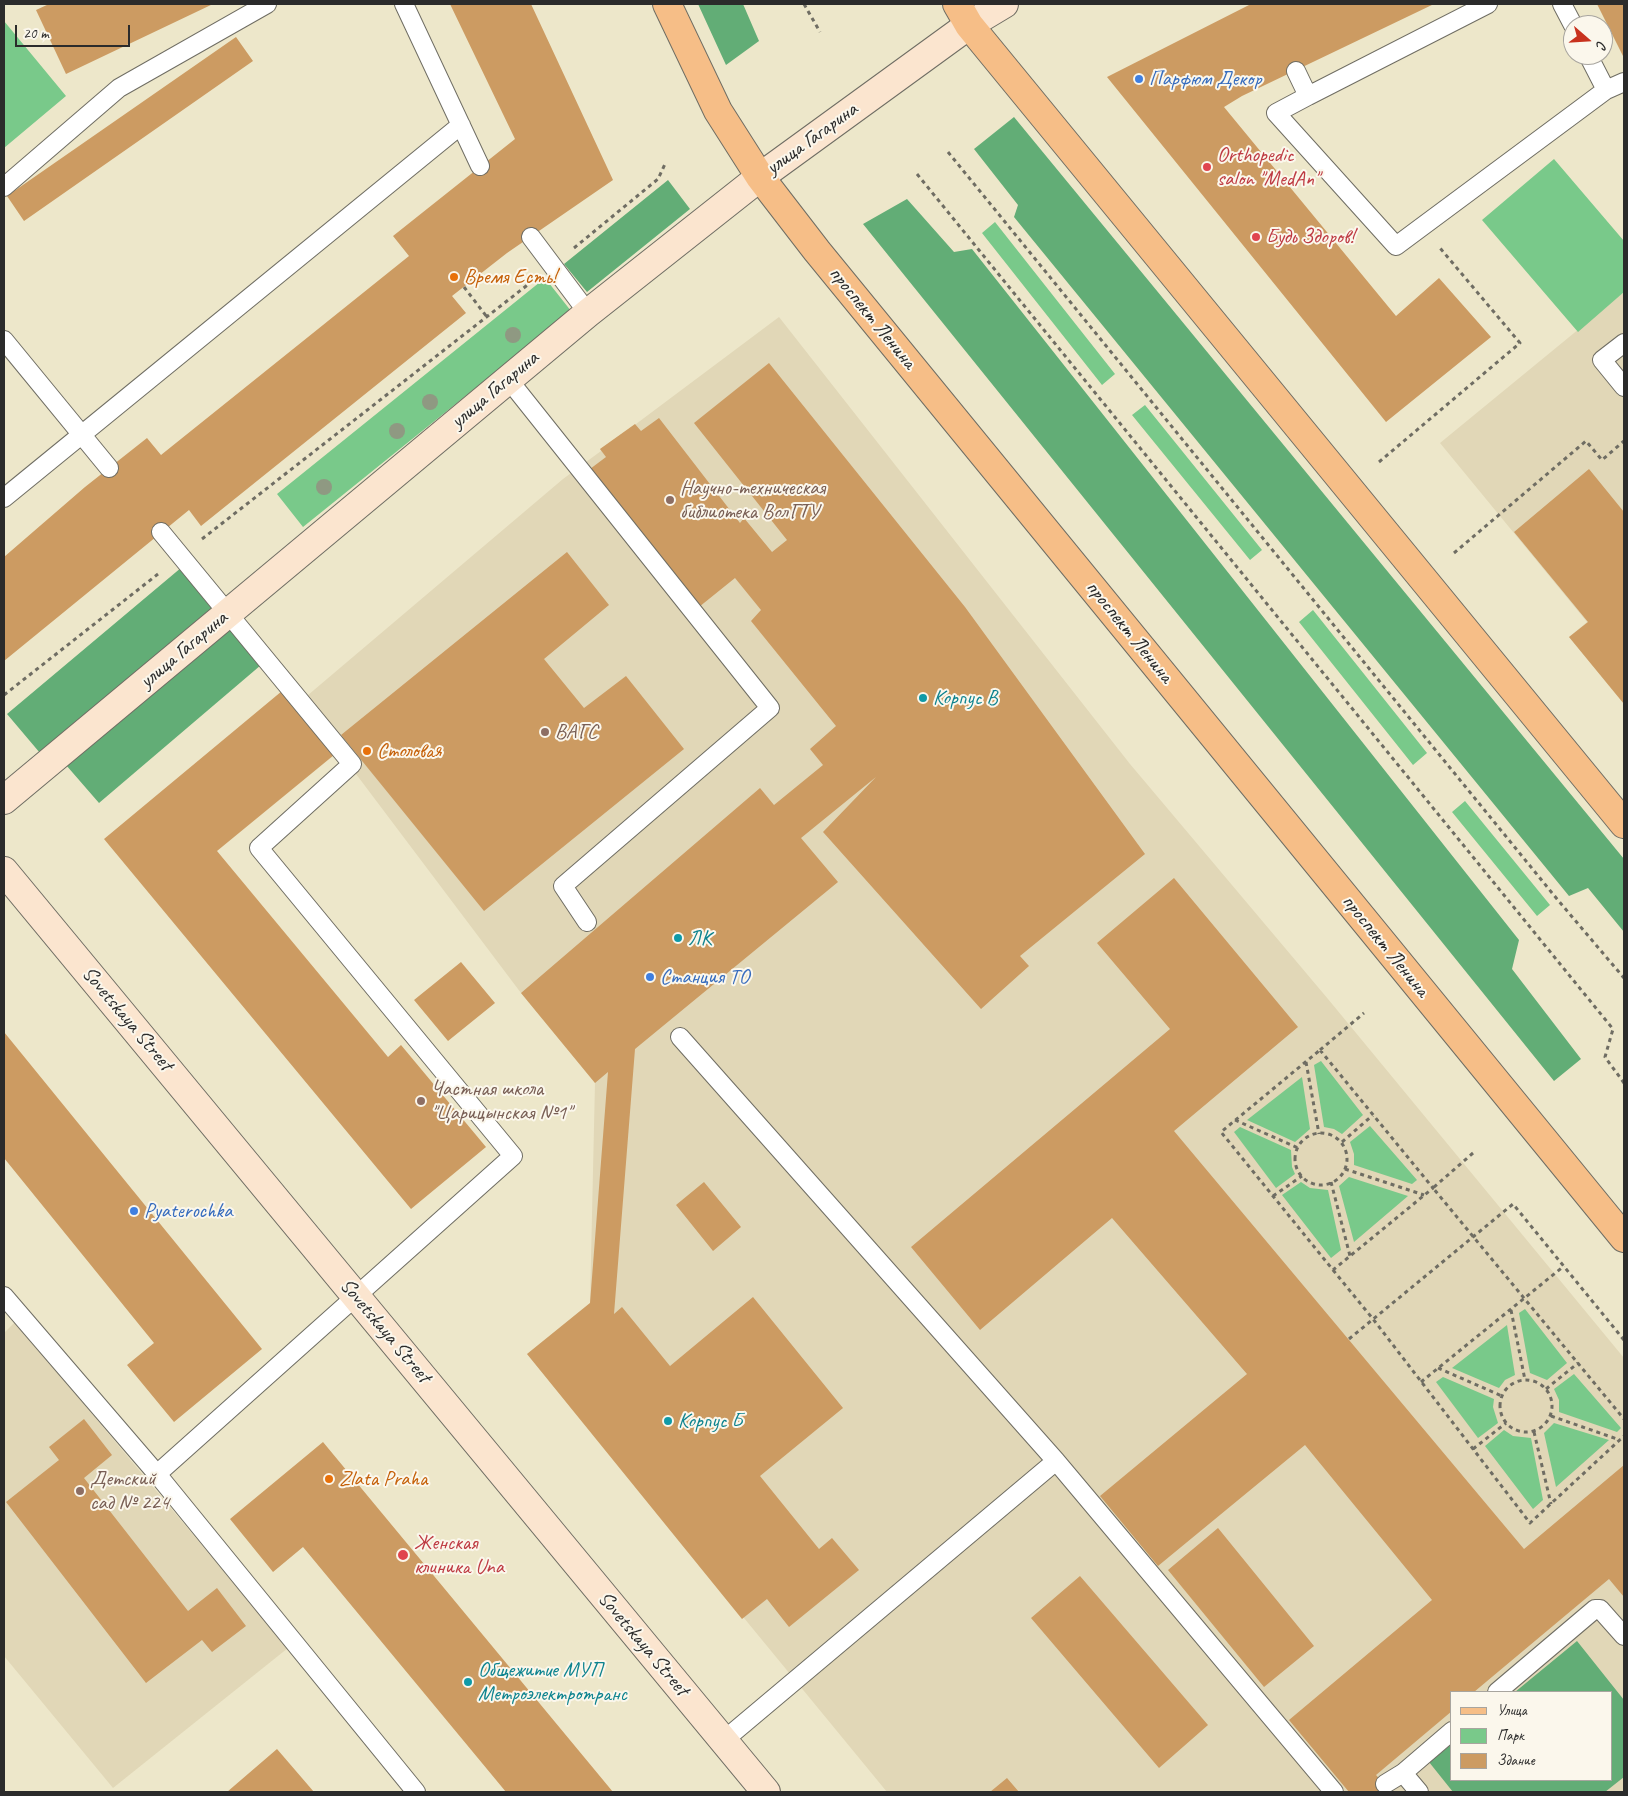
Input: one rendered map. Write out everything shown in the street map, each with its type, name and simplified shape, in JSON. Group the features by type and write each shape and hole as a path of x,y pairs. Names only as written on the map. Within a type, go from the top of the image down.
{"main road":[{"name":"проспект Ленина","path":"667,4 718,111 760,177 824,259 1624,1238"},
{"path":"963,14 1624,824"}],"street":[{"name":"улица Гагарина","path":"4,800 588,313 963,14 1004,4"},
{"name":"Sovetskaya Street","path":"4,871 766,1792"}],"lane":[{"path":"4,187 119,88 267,4"},
{"path":"404,4 480,166"},
{"path":"1488,4 1276,113 1396,246 1606,90 1624,82"},
{"path":"1593,65 1606,90"},
{"path":"1296,71 1308,96"},
{"path":"4,498 461,124"},
{"path":"531,237 588,313"},
{"path":"4,340 109,468"},
{"path":"1624,343 1602,360 1624,386"},
{"path":"508,380 770,708 563,886 588,922"},
{"path":"157,1474 355,1295 513,1156 259,848 352,764 162,532"},
{"path":"680,1037 1056,1462 1334,1792"},
{"path":"4,1296 157,1474 416,1792"},
{"path":"723,1740 1056,1462"},
{"path":"1498,1691 1595,1609 1600,1609 1624,1636"},
{"path":"1385,1784 1402,1773 1450,1733"},
{"path":"1402,1773 1419,1792"}],"path":[{"path":"804,4 820,32"},
{"path":"948,152 1544,883 1624,978"},
{"path":"4,695 552,266 658,179 665,164"},
{"path":"917,174 1613,1029 1605,1057 1624,1083"},
{"path":"1379,462 1520,343 1422,227"},
{"path":"464,287 487,317"},
{"path":"1454,553 1586,441 1602,460 1624,441"},
{"path":"1364,1013 1221,1132 1374,1318 1530,1523 1624,1436"},
{"path":"1320,1050 1624,1419"},
{"path":"1306,1062 1319,1134"},
{"path":"1342,1142 1373,1115"},
{"path":"1235,1120 1298,1148"},
{"path":"1324,1133 1334,1136 1342,1142 1346,1151 1347,1161 1345,1169 1338,1179 1319,1185 1310,1182 1302,1176 1295,1156 1305,1139 1324,1133"},
{"path":"1333,1270 1433,1188 1472,1153"},
{"path":"1345,1169 1424,1195"},
{"path":"1274,1196 1302,1176"},
{"path":"1331,1182 1350,1256"},
{"path":"1349,1339 1513,1204 1624,1340"},
{"path":"1422,1382 1564,1266"},
{"path":"1510,1310 1525,1380"},
{"path":"1546,1389 1578,1363"},
{"path":"1438,1368 1502,1396"},
{"path":"1525,1380 1538,1382 1546,1389 1551,1398 1552,1408 1544,1426 1534,1432 1524,1433 1514,1430 1506,1423 1501,1414 1500,1404 1502,1396 1509,1386 1518,1381 1525,1380"},
{"path":"1550,1416 1620,1440"},
{"path":"1474,1449 1506,1423"},
{"path":"1534,1432 1551,1504"}],"shaded area":[{"path":"1624,292 1624,704 1569,637 1587,622 1440,443"},
{"path":"779,317 1130,764 1328,999 1624,1358 1624,1792 887,1792 527,1354 590,1303 595,1083 521,993 301,701 563,479 601,451 600,449"},
{"name":"Детский сад № 224","path":"15,1322 288,1648 113,1788 4,1656 4,1333"}],"green space":[{"path":"698,4 743,4 759,41 726,65"},
{"path":"4,21 66,96 4,148"},
{"path":"1014,117 1624,859 1624,932 1588,888 1569,896 1014,217 1018,205 974,149"},
{"path":"1554,159 1624,241 1624,292 1578,332 1482,220"},
{"path":"668,180 690,209 587,292 564,264"},
{"path":"907,199 954,252 972,249 1519,940 1512,969 1581,1059 1554,1081 863,224"},
{"path":"995,222 1115,374 1102,385 982,233"},
{"path":"545,278 571,311 303,527 277,494"},
{"path":"1145,405 1262,550 1250,560 1132,415"},
{"path":"182,567 215,606 40,753 7,714"},
{"path":"1313,610 1427,753 1413,765 1299,622"},
{"path":"228,627 261,665 99,803 66,765"},
{"path":"1465,801 1550,905 1537,916 1452,812"},
{"path":"1321,1061 1363,1115 1342,1134 1334,1129 1324,1127 1314,1065"},
{"path":"1302,1077 1310,1129 1295,1142 1247,1120"},
{"path":"1370,1126 1417,1180 1412,1184 1354,1165 1354,1154 1350,1142"},
{"path":"1240,1127 1291,1150 1292,1167 1295,1174 1276,1188 1234,1132"},
{"path":"1349,1177 1408,1196 1354,1242 1339,1186"},
{"path":"1301,1182 1310,1188 1328,1190 1341,1250 1331,1258 1282,1195"},
{"path":"1525,1309 1567,1363 1547,1380 1530,1373 1519,1313"},
{"path":"1507,1325 1515,1375 1505,1380 1499,1388 1452,1368"},
{"path":"1574,1374 1621,1428 1617,1432 1559,1412 1559,1400 1554,1389"},
{"path":"1443,1377 1494,1399 1493,1407 1498,1423 1478,1438 1436,1382"},
{"path":"1554,1423 1609,1440 1556,1487 1544,1433"},
{"path":"1504,1430 1513,1436 1531,1438 1543,1500 1533,1509 1485,1446"},
{"path":"1577,1641 1624,1700 1624,1777 1605,1792 1453,1792 1429,1762 1450,1746 1450,1781 1613,1781 1613,1691 1516,1691"}],"building":[{"path":"49,4 213,4 66,74 36,10"},
{"path":"450,4 531,4 613,180 507,253 452,296 466,313 201,526 189,510 4,661 4,557 85,487 147,438 161,455 409,256 393,236 515,139"},
{"path":"1251,4 1434,4 1242,96 1224,107 1396,316 1439,278 1491,337 1386,422 1107,77"},
{"path":"1597,4 1624,4 1624,58 1613,36 1613,15 1602,15"},
{"path":"236,37 253,61 24,221 7,196"},
{"path":"769,363 965,607 1145,854 1020,956 1029,966 981,1009 823,832 876,777 801,838 838,882 635,1049 614,1314 622,1307 670,1366 753,1297 843,1408 760,1476 819,1549 832,1538 859,1570 789,1627 767,1599 742,1619 527,1354 590,1303 608,1072 595,1083 521,993 760,788 774,805 823,765 810,749 836,726 751,621 761,610 735,578 699,607 590,469 606,457 600,449 635,424 641,431 659,418 740,523 744,518 772,552 787,540 694,423"},
{"path":"1589,469 1624,512 1624,704 1569,637 1588,622 1514,532"},
{"name":"ВАГС","path":"567,552 609,605 544,659 584,708 626,676 684,749 484,911 341,735"},
{"path":"282,691 334,755 217,851 388,1057 401,1045 486,1147 411,1209 104,839"},
{"path":"1174,878 1298,1027 1174,1131 1524,1549 1624,1465 1624,1597 1609,1579 1475,1691 1450,1691 1450,1713 1376,1775 1391,1792 1349,1792 1289,1720 1432,1600 1305,1445 1158,1566 1100,1496 1247,1374 1112,1218 980,1330 911,1247 1170,1029 1097,943"},
{"path":"461,962 495,1003 448,1041 414,1000"},
{"path":"4,1032 262,1349 174,1422 127,1365 154,1343 4,1158"},
{"path":"704,1182 741,1227 713,1251 676,1205"},
{"name":"Детский сад № 224","path":"84,1419 112,1455 84,1478 188,1611 217,1588 246,1626 212,1652 202,1640 146,1683 6,1502 59,1460 49,1447"},
{"name":"Общежитие МУП Метроэлектротранс","path":"323,1442 613,1792 506,1792 303,1547 273,1572 230,1519"},
{"path":"1218,1528 1314,1646 1264,1687 1168,1570"},
{"path":"1080,1576 1208,1725 1159,1768 1031,1618"},
{"path":"277,1749 314,1792 227,1792"},
{"path":"1007,1778 1019,1792 990,1792"}],"place":[{"name":"Парфюм Декор","path":"1139,79"},
{"name":"Orthopedic salon \"MedAn\"","path":"1207,167"},
{"name":"Будь Здоров!","path":"1256,237"},
{"name":"Время Есть!","path":"454,277"},
{"name":"Научно-техническая библиотека ВолГТУ","path":"670,500"},
{"name":"Корпус В","path":"923,698"},
{"name":"ВАГС","path":"545,732"},
{"name":"Столовая","path":"367,751"},
{"name":"ЛК","path":"678,938"},
{"name":"Станция ТО","path":"650,977"},
{"name":"Частная школа \"Царицынская №1\"","path":"421,1101"},
{"name":"Pyaterochka","path":"134,1211"},
{"name":"Корпус Б","path":"668,1421"},
{"name":"Zlata Praha","path":"329,1479"},
{"name":"Детский сад № 224","path":"80,1491"},
{"name":"Женская клиника Una","path":"403,1555"},
{"name":"Общежитие МУП Метроэлектротранс","path":"468,1682"}]}
